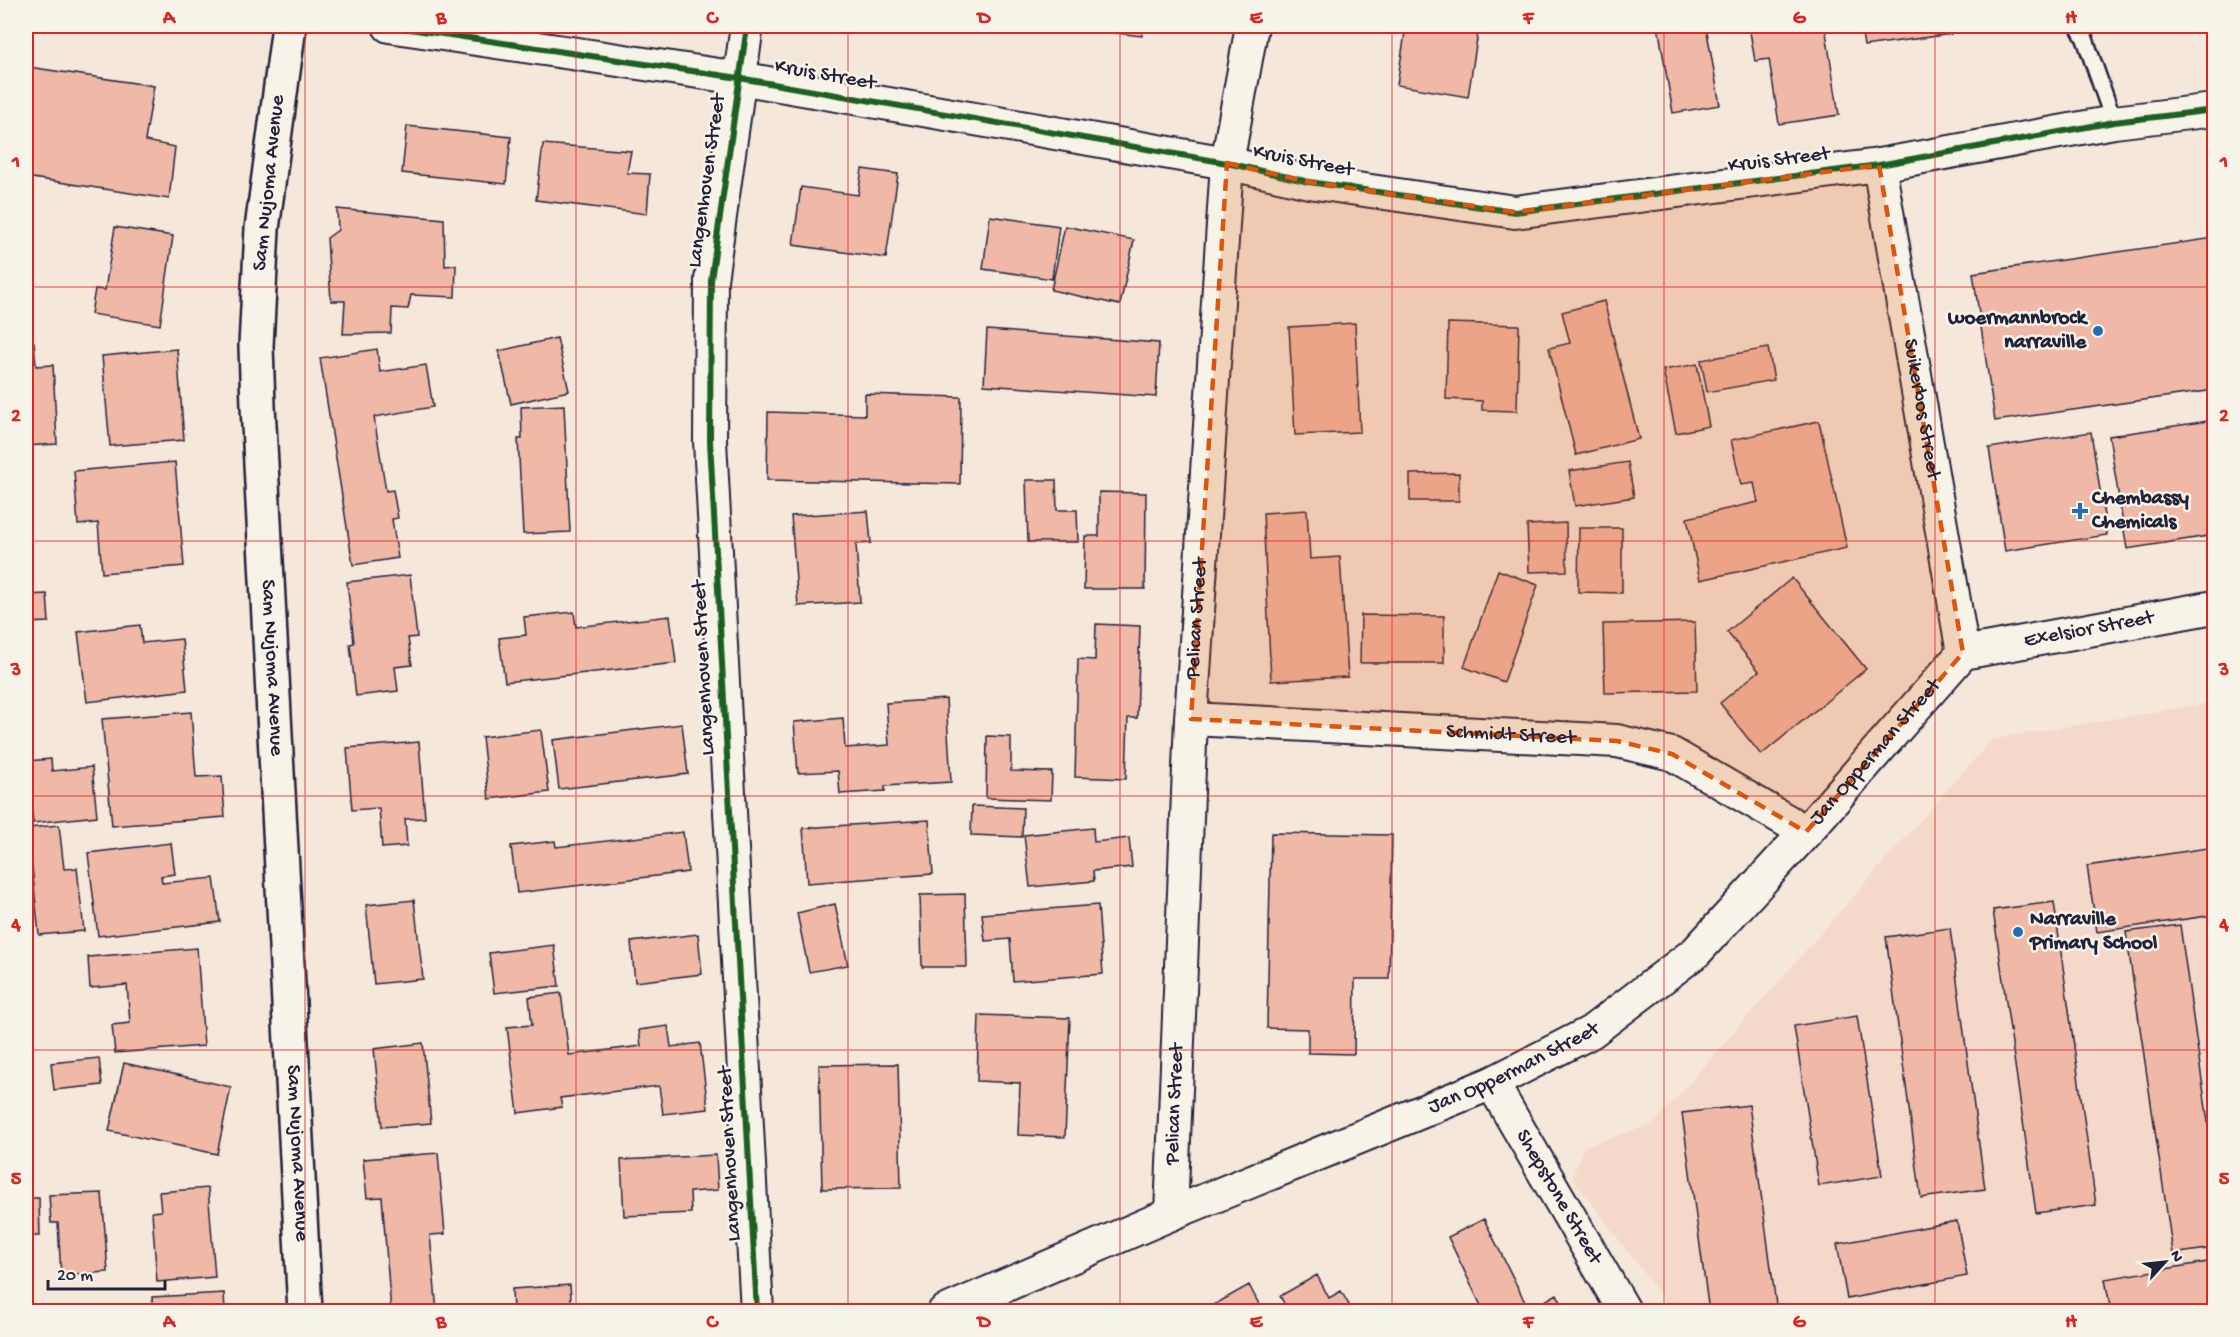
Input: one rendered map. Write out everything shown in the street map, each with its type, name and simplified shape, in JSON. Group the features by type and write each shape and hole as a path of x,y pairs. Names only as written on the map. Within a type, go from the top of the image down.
{"street":[{"name":"Sam Nujoma Avenue","path":"289,26 262,229 256,346 305,1311"},
{"name":"Kruis Street","path":"388,26 739,78 1227,163 1309,182 1515,212 1879,165 2114,122 2214,110"},
{"name":"Langenhoven Street","path":"747,26 711,280 710,441 757,1311"},
{"name":"Pelican Street","path":"1171,1214 1191,719 1227,163 1252,26"},
{"name":"Suikerbos Street","path":"1879,165 1963,653"},
{"name":"Exelsior Street","path":"1963,653 2214,607"},
{"name":"Jan Opperman Street","path":"957,1309 1171,1214 1492,1083 1591,1032 1696,951 1806,832 1963,653"},
{"name":"Schmidt Street","path":"1191,719 1617,741 1672,754 1806,832"},
{"name":"Shepstone Street","path":"1492,1083 1625,1311"}],"lane":[{"path":"2078,26 2085,39 2114,122"}],"highlighted area":[{"path":"1227,163 1309,182 1515,212 1879,165 1963,653 1806,832 1672,754 1617,741 1191,719"}],"shaded area":[{"name":"Narraville Primary School","path":"2214,702 2214,1311 1672,1311 1572,1177 1584,1146 1653,1124 1992,739"}],"building":[{"path":"1071,26 1143,26 1142,36 1071,28"},
{"path":"1406,26 1479,26 1468,97 1397,85"},
{"path":"1658,26 1706,26 1720,105 1673,113"},
{"path":"1749,26 1825,26 1839,115 1779,124 1769,59 1755,61"},
{"path":"1861,26 1949,26 1951,34 1864,46"},
{"path":"29,67 154,86 145,141 175,147 169,199 26,177 26,110"},
{"path":"407,126 511,137 506,184 402,173"},
{"path":"543,144 631,151 627,173 650,174 647,214 536,200"},
{"path":"862,169 898,174 886,258 793,245 801,187 858,195"},
{"path":"337,209 444,219 445,266 456,265 455,297 411,295 408,309 392,308 391,333 343,334 345,301 331,301 327,238 338,230"},
{"path":"990,216 1059,226 1052,279 983,269"},
{"path":"1065,226 1134,240 1120,305 1051,290"},
{"path":"115,227 173,236 160,325 91,314 95,289 105,290"},
{"name":"woermannbrock narraville","path":"2214,238 2214,390 1995,421 1973,273"},
{"path":"1604,301 1639,439 1576,455 1549,348 1570,343 1562,312"},
{"path":"1355,323 1360,432 1295,435 1289,327"},
{"path":"1448,323 1519,325 1517,411 1482,410 1482,401 1446,399"},
{"path":"987,330 1159,343 1156,397 984,385"},
{"path":"557,338 569,391 511,404 499,351"},
{"path":"26,342 34,342 36,366 53,365 57,444 26,446"},
{"path":"1768,348 1774,380 1707,392 1701,360"},
{"path":"177,349 184,440 110,446 102,356"},
{"path":"377,349 380,372 426,365 433,407 374,417 386,491 393,490 398,518 392,519 398,558 353,565 320,358"},
{"path":"1697,364 1709,426 1676,433 1663,370"},
{"path":"865,394 961,397 960,484 767,480 768,412 865,415"},
{"path":"564,405 570,532 523,534 518,439 522,439 521,407"},
{"path":"2214,420 2214,535 2127,549 2109,436"},
{"path":"1819,421 1847,548 1700,580 1687,518 1758,502 1754,483 1741,485 1731,440"},
{"path":"2091,432 2107,535 2005,551 1989,448"},
{"path":"175,462 184,566 102,573 98,523 78,525 74,471"},
{"path":"1628,462 1634,497 1575,506 1569,471"},
{"path":"1459,473 1459,501 1410,501 1410,474"},
{"path":"1026,480 1056,480 1057,510 1077,510 1078,542 1028,542"},
{"path":"1099,492 1146,493 1145,589 1084,589 1085,536 1099,536"},
{"path":"1307,510 1310,559 1340,557 1348,677 1271,681 1263,513"},
{"path":"868,511 871,543 856,544 860,602 798,606 791,516"},
{"path":"1566,523 1567,571 1529,572 1527,525"},
{"path":"1579,528 1622,528 1622,593 1578,592"},
{"path":"1498,570 1538,585 1504,682 1464,667"},
{"path":"410,575 417,637 408,638 412,665 395,667 398,691 356,696 350,644 354,643 347,582"},
{"path":"1792,578 1866,669 1761,755 1720,703 1759,671 1727,632"},
{"path":"47,594 49,622 26,623 26,595"},
{"path":"574,612 576,627 670,616 676,663 505,682 499,638 526,635 524,617"},
{"path":"1361,615 1444,616 1444,663 1360,663"},
{"path":"1695,622 1697,691 1605,693 1603,624"},
{"path":"1096,624 1140,626 1137,718 1128,718 1126,779 1075,777 1078,659 1095,660"},
{"path":"140,625 142,643 182,639 187,690 87,702 78,632"},
{"path":"946,699 951,782 885,786 885,791 840,794 838,771 798,773 794,722 843,718 845,748 889,745 886,703"},
{"path":"191,712 196,777 222,776 225,817 112,826 102,719"},
{"path":"682,724 688,774 559,789 553,740"},
{"path":"541,730 549,792 489,799 482,737"},
{"path":"987,736 1011,737 1011,771 1052,772 1051,800 986,798"},
{"path":"419,742 425,818 405,819 407,846 382,848 379,808 352,810 347,748"},
{"path":"51,759 52,771 92,767 97,816 33,823 27,761"},
{"path":"972,806 1023,808 1022,837 971,835"},
{"path":"929,820 933,874 807,883 803,828"},
{"path":"59,825 64,869 77,868 84,931 39,935 28,828"},
{"path":"1093,828 1094,842 1129,838 1132,867 1093,871 1094,881 1030,887 1024,835"},
{"path":"683,832 688,872 517,893 511,846 555,841 556,847"},
{"path":"1271,833 1392,835 1389,979 1355,979 1354,1054 1308,1053 1308,1029 1267,1028"},
{"path":"171,843 175,874 161,876 162,883 214,878 220,922 98,936 88,853"},
{"path":"2214,847 2214,915 2097,932 2087,866"},
{"path":"965,894 967,967 922,967 920,895"},
{"path":"414,900 423,979 374,984 366,905"},
{"path":"2054,902 2096,1205 2036,1213 1993,910"},
{"path":"835,904 848,965 809,972 797,913"},
{"path":"1098,905 1103,974 1013,981 1010,939 985,941 982,914"},
{"path":"2180,925 2214,1165 2214,1248 2173,1254 2126,932"},
{"path":"1950,928 1985,1189 1921,1198 1886,937"},
{"path":"698,934 702,974 635,982 631,942"},
{"path":"554,945 559,986 494,993 489,953"},
{"path":"197,948 204,1046 115,1053 112,1025 130,1023 127,985 90,988 88,957"},
{"path":"561,993 569,1055 641,1046 639,1030 668,1026 671,1047 700,1043 708,1109 663,1114 659,1086 560,1098 562,1107 518,1113 507,1027 532,1025 529,997"},
{"path":"979,1015 1070,1018 1065,1137 1018,1135 1020,1083 977,1081"},
{"path":"1857,1016 1882,1176 1819,1186 1794,1026"},
{"path":"26,1021 30,1062 26,1063"},
{"path":"423,1043 431,1123 382,1127 374,1049"},
{"path":"99,1058 102,1085 54,1090 51,1063"},
{"path":"124,1063 231,1087 217,1154 109,1131"},
{"path":"898,1064 901,1188 822,1189 819,1065"},
{"path":"1749,1105 1777,1312 1709,1312 1682,1113"},
{"path":"438,1153 445,1234 430,1235 437,1312 391,1312 382,1197 367,1198 363,1159"},
{"path":"716,1155 718,1190 690,1192 691,1213 624,1216 621,1160"},
{"path":"208,1188 215,1277 157,1282 152,1212 161,1211 159,1192"},
{"path":"102,1193 108,1272 61,1275 58,1223 51,1223 49,1195"},
{"path":"26,1198 39,1198 40,1236 26,1236"},
{"path":"1484,1219 1526,1304 1511,1312 1484,1312 1448,1237"},
{"path":"1957,1221 1967,1276 1847,1299 1837,1244"},
{"path":"2214,1261 2214,1305 2176,1312 2111,1312 2105,1279"},
{"path":"1317,1275 1329,1298 1341,1291 1353,1312 1289,1312 1280,1296"},
{"path":"570,1285 572,1312 513,1312 512,1289"},
{"path":"1249,1285 1263,1312 1201,1312"},
{"path":"224,1293 225,1312 153,1312 152,1297"},
{"path":"1557,1294 1566,1312 1526,1312"}],"cycle path":[{"path":"389,26 739,78 1227,163 1309,182 1515,212 1879,165 2114,122 2214,110"},
{"path":"747,26 711,280 710,441 757,1312"}],"place":[{"name":"woermannbrock narraville","path":"2098,331"},
{"name":"Chembassy Chemicals","path":"2080,511"},
{"name":"Narraville Primary School","path":"2018,932"}]}
